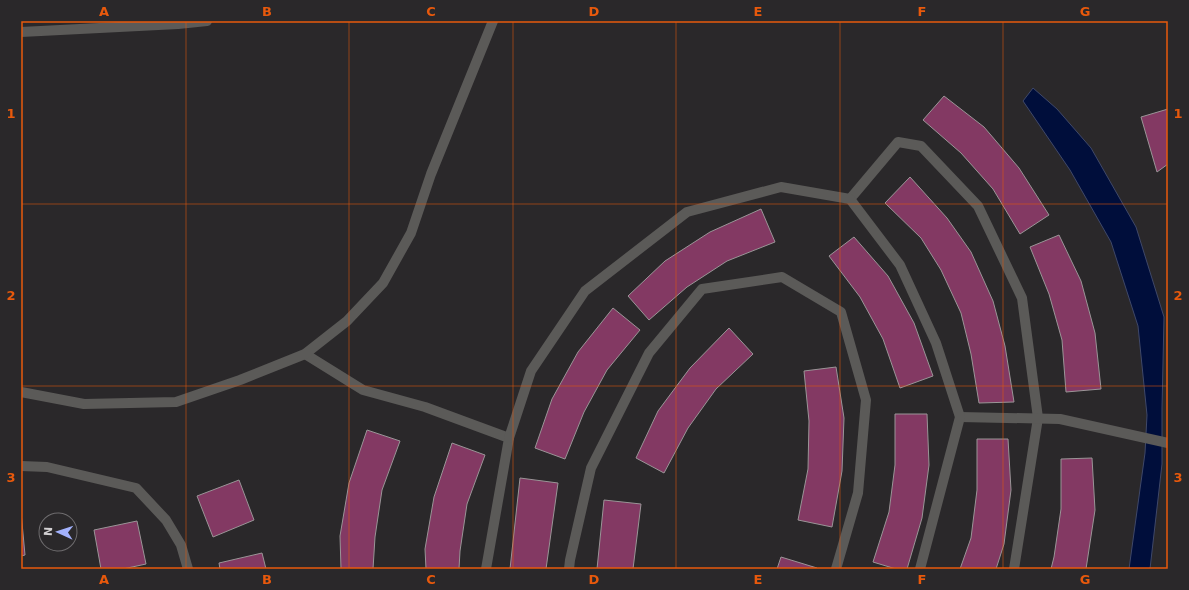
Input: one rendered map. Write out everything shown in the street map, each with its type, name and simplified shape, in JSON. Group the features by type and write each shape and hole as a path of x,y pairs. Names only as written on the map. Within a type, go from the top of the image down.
{"street":[{"path":"21,32 178,24 207,21"},
{"path":"21,392 84,404 176,402 240,380 306,354 347,321 383,283 411,233 431,174 493,21"},
{"path":"850,199 898,142 921,146 978,206 1022,298 1038,418 1014,569"},
{"path":"486,569 509,438 531,371 585,291 687,212 780,187 850,199 900,264 936,343 960,417 920,569"},
{"path":"569,569 591,468 649,353 702,289 782,277 841,312 866,400 858,493 836,569"},
{"path":"306,354 363,390 425,407 509,438"},
{"path":"960,417 1060,419 1168,443"},
{"path":"21,466 47,467 136,488 166,520 180,545 188,569"}],"water":[{"path":"1033,88 1057,109 1091,148 1136,227 1164,317 1162,464 1150,569 1129,569 1145,453 1147,415 1138,326 1111,242 1070,170 1023,101"}],"building":[{"path":"944,96 984,127 1019,168 1049,215 1020,234 993,189 961,153 923,120"},
{"path":"1168,109 1168,164 1157,172 1141,117"},
{"path":"910,177 947,218 971,252 993,301 1005,346 1014,402 979,403 971,354 961,313 941,270 921,238 885,203"},
{"path":"761,209 775,242 727,261 687,287 649,320 628,296 665,261 710,232"},
{"path":"1059,235 1081,281 1095,333 1101,389 1066,392 1062,340 1049,294 1030,247"},
{"path":"854,237 888,276 914,323 933,376 900,388 883,339 860,297 829,256"},
{"path":"613,308 640,330 607,370 584,412 565,459 535,448 552,399 578,352"},
{"path":"729,328 753,354 716,389 688,428 664,473 636,458 658,411 690,368"},
{"path":"836,367 844,418 842,471 832,527 798,520 808,469 809,421 804,371"},
{"path":"895,414 927,414 929,465 922,518 907,569 896,569 873,562 889,512 895,465"},
{"path":"367,430 400,441 382,490 375,537 373,569 341,569 340,536 349,483"},
{"path":"977,439 1008,439 1011,490 1004,544 996,569 960,569 971,538 977,490"},
{"path":"452,443 485,455 467,504 460,551 459,569 426,569 425,549 434,497"},
{"path":"1092,458 1095,510 1086,569 1051,569 1061,509 1061,459"},
{"path":"520,478 558,483 546,569 510,569"},
{"path":"239,480 254,520 213,537 197,496"},
{"path":"604,500 641,504 633,569 597,569"},
{"path":"21,512 25,555 21,556"},
{"path":"137,521 146,564 123,569 101,569 94,530"},
{"path":"262,553 266,569 220,569 219,563"},
{"path":"781,557 817,568 777,569"}]}
